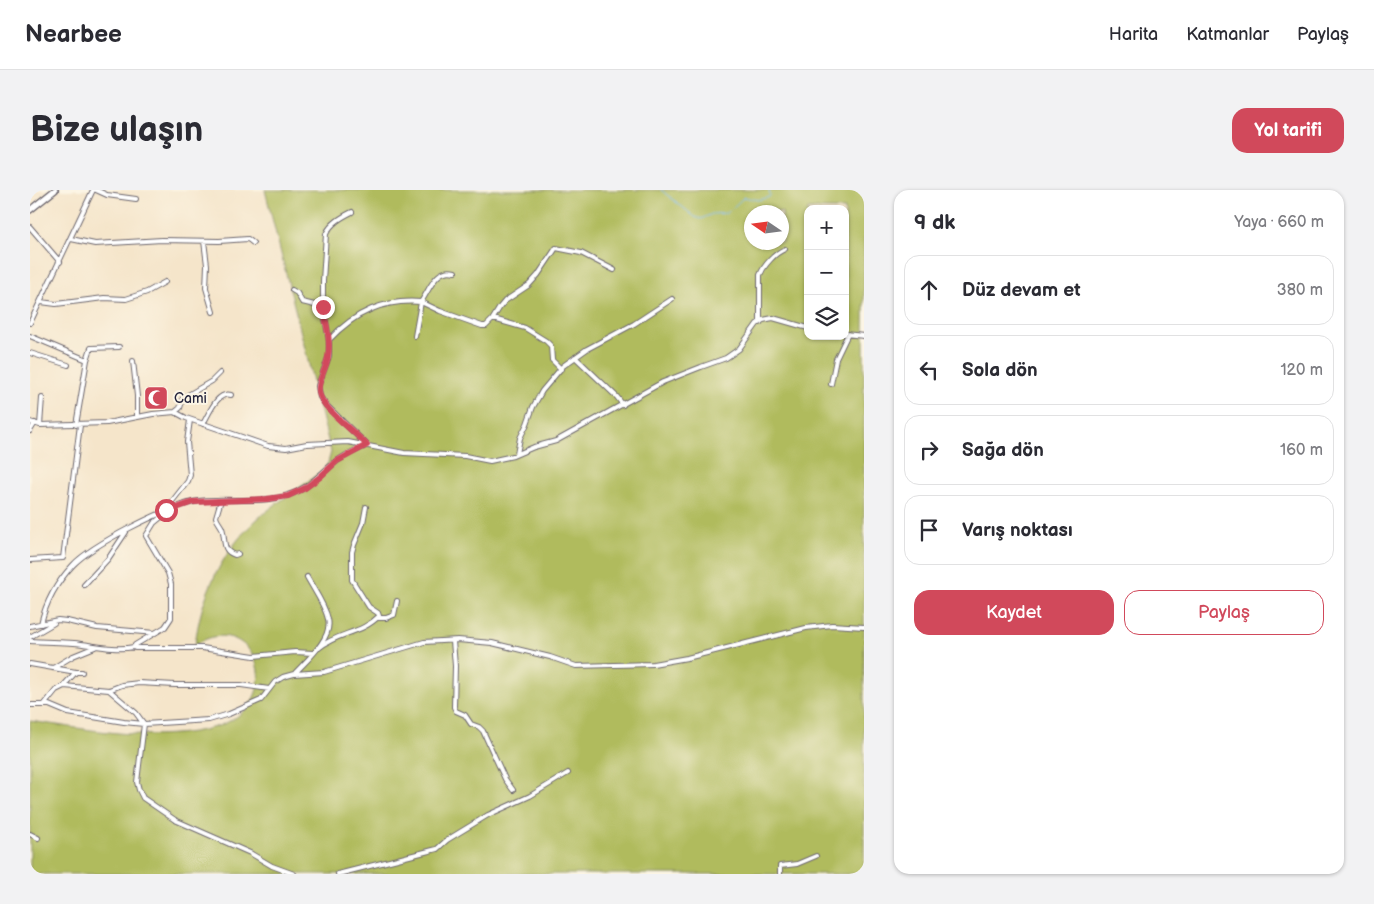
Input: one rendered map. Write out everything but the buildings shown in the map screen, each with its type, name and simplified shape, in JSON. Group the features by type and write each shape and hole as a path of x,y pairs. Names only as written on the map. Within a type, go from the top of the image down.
{"main road":[{"path":"36,206 55,190"},
{"path":"30,210 60,190"}],"street":[{"path":"30,323 95,190 108,195 136,199"},
{"path":"352,212 340,218 329,228 326,234 323,307 329,340 328,356 318,386 320,397 326,405 367,445"},
{"path":"30,227 60,262"},
{"path":"71,238 95,244 162,240 248,239 253,243"},
{"path":"204,241 207,266 206,288 213,312"},
{"path":"329,340 342,326 358,316 375,308 402,300 422,302 440,311 486,326 505,301 520,292 538,276 556,248 581,253 614,270"},
{"path":"760,323 760,276 777,253 783,250"},
{"path":"415,336 422,302 437,276 446,271 455,272"},
{"path":"41,302 56,304 104,298 126,298 147,292 164,282"},
{"path":"292,290 302,302 323,307"},
{"path":"517,454 520,438 528,424 533,407 542,391 560,369 587,349 634,324 672,299"},
{"path":"175,412 190,420 268,446 286,448 307,444 348,442 404,453 465,456 490,461 556,441 663,382 726,358 739,349 760,323 773,318 804,327"},
{"path":"492,320 525,328 546,341 551,346 552,360 560,369"},
{"path":"849,334 864,336"},
{"path":"30,336 87,360"},
{"path":"831,384 836,359 844,340"},
{"path":"30,560 63,558 87,360 91,348 119,347"},
{"path":"30,353 68,365"},
{"path":"575,357 623,405"},
{"path":"133,361 137,417"},
{"path":"35,423 78,425 106,423 175,412 180,408 183,398 212,381 220,373"},
{"path":"203,424 220,396 226,394 231,396"},
{"path":"30,430 35,423 42,398"},
{"path":"134,647 165,627 170,618 171,584 168,573 146,536 154,523 166,512 188,481 190,475 187,442 190,420"},
{"path":"41,624 45,608 57,584 74,563 94,549 146,520 193,502 267,499 288,496 305,488 337,461 367,445"},
{"path":"221,500 216,517 222,528 226,550 234,555 238,554"},
{"path":"366,507 363,523 354,544 351,574 361,597 369,607 378,613 377,618"},
{"path":"84,585 108,559 128,530"},
{"path":"308,577 329,620 324,640 319,648"},
{"path":"294,674 327,641 359,630 377,618 386,618 395,614 398,601"},
{"path":"30,626 58,620 97,628 155,633"},
{"path":"30,637 58,620"},
{"path":"30,704 49,705 68,713 144,724 209,720 229,714 261,700 269,689 283,677 294,674 324,672 424,642 473,640 492,643 550,657 576,666 653,664 687,658 806,628 832,625 864,628"},
{"path":"453,640 455,666 454,707 456,711 465,715 471,724 483,731 505,779 513,790"},
{"path":"30,641 76,643 95,647 126,649 134,647 202,648 254,656 295,652 314,653"},
{"path":"52,668 73,656 95,647"},
{"path":"30,664 82,672"},
{"path":"44,705 49,697 64,686 76,672"},
{"path":"64,686 108,690 122,685 138,683 175,686 241,684 269,689"},
{"path":"108,690 136,713 144,724 137,782 143,798 175,820 250,852 272,866 294,874"},
{"path":"338,874 437,849 447,840 488,814 530,796 568,773"},
{"path":"30,834 38,838"},
{"path":"780,874 780,866 797,864 816,856"}],"green space":[{"path":"265,190 864,190 864,874 30,874 30,721 98,731 147,735 193,732 215,727 239,715 253,699 258,680 256,663 247,648 233,638 215,637 195,645 198,626 209,590 225,557 248,528 262,515 324,469 331,452"}],"waterway":[{"path":"661,190 695,217 701,219 712,214 727,213 744,197 758,200 769,197 769,190"}],"place":[{"name":"Cami","path":"156,398"}],"route":[{"path":"166,510 165,512 193,502 267,499 288,496 305,488 337,461 367,445 320,397 318,386 328,356 329,340 323,307"}]}
